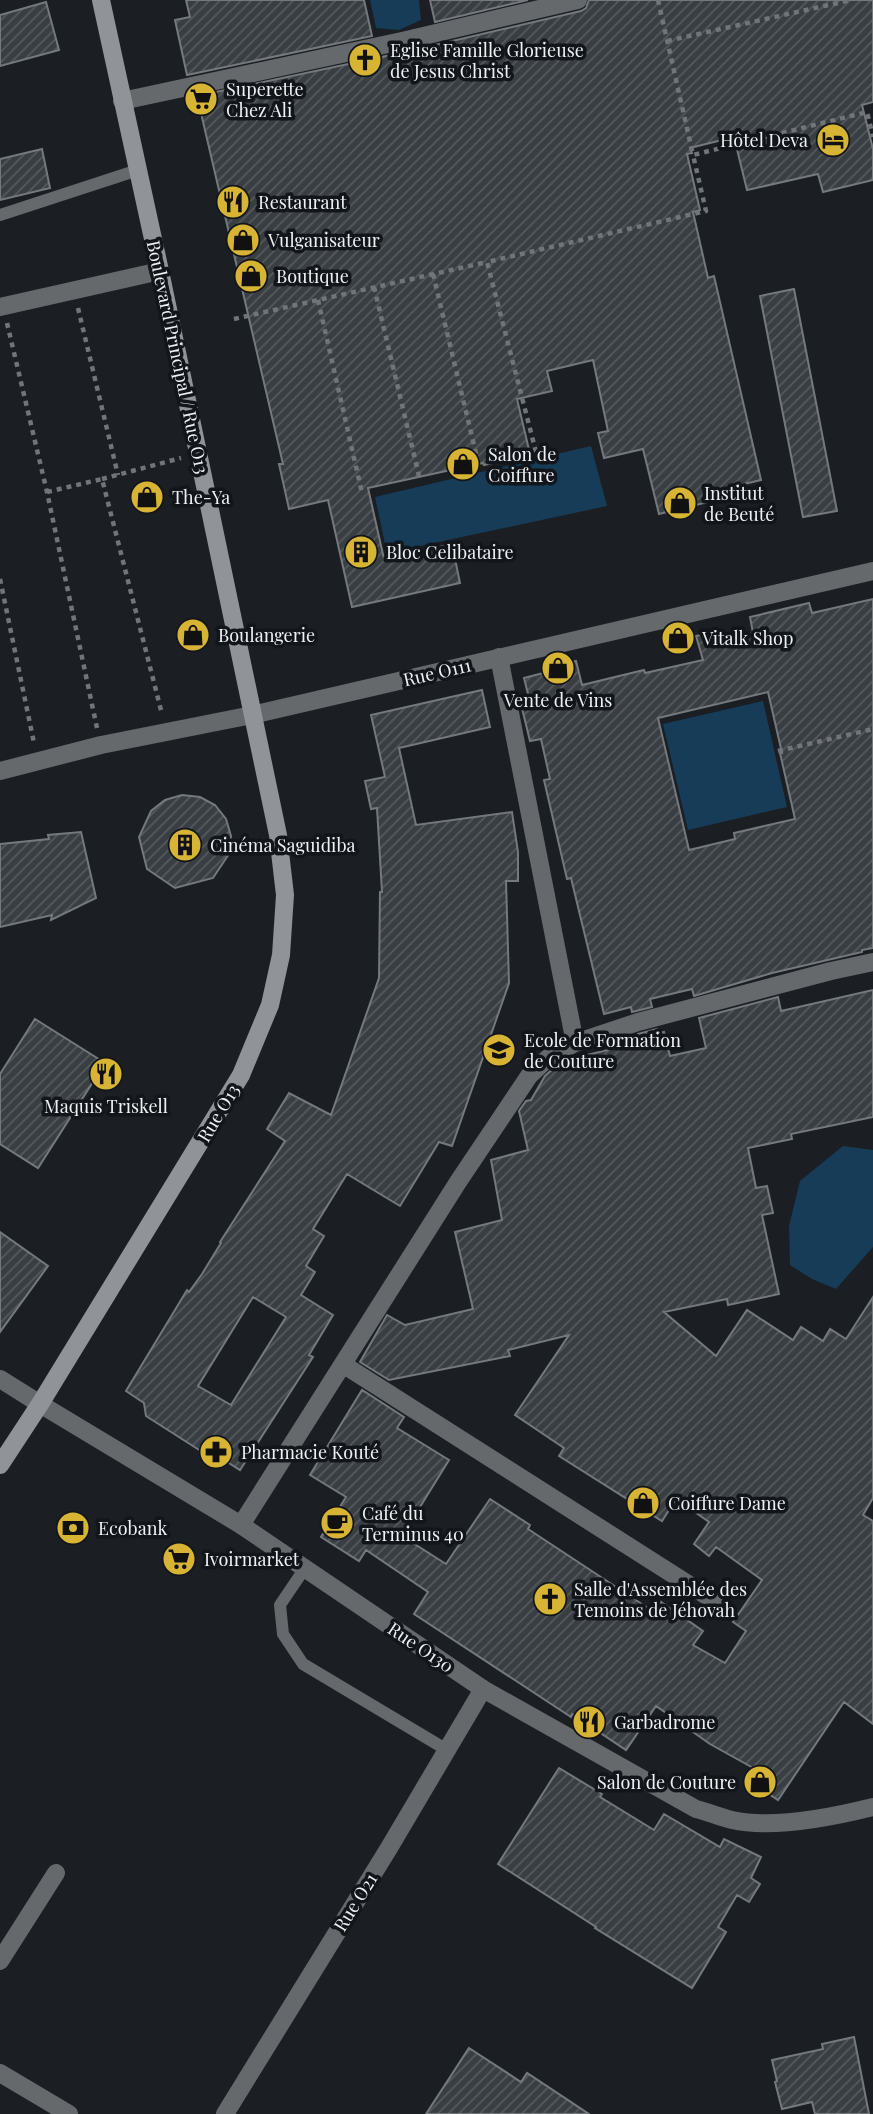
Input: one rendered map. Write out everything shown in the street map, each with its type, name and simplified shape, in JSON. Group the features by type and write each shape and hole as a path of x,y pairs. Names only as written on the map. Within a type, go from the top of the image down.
{"main road":[{"name":"Boulevard Principal / Rue O13","path":"101,0 252,715"},
{"name":"Rue O13","path":"0,1465 241,1075 270,1005 281,955 285,895 278,835 252,715"}],"street":[{"path":"122,101 578,0"},
{"path":"1,307 160,271"},
{"name":"Rue O111","path":"0,771 873,571"},
{"path":"499,657 575,1043"},
{"path":"241,1525 458,1182 529,1076 548,1058 575,1043 638,1022 873,962"},
{"path":"344,1364 721,1605"},
{"name":"Rue O130","path":"0,1379 241,1525 483,1689 695,1809 734,1820 771,1822 818,1819 873,1807"},
{"name":"Rue O21","path":"225,2114 389,1848 483,1689"},
{"path":"0,1961 56,1873"},
{"path":"0,2073 69,2114"}],"lane":[{"path":"0,215 138,170"},
{"path":"305,1568 280,1605 283,1634 303,1664 447,1750"}],"path":[{"path":"234,319 706,211 658,0"},
{"path":"667,41 850,0"},
{"path":"693,155 870,111 873,137"},
{"path":"487,262 536,452"},
{"path":"433,274 479,466"},
{"path":"374,287 419,476"},
{"path":"74,290 117,475"},
{"path":"318,300 362,493"},
{"path":"1,307 47,492 101,746"},
{"path":"47,492 198,453"},
{"path":"102,479 166,732"},
{"path":"0,579 37,761"},
{"path":"778,751 873,729"}],"shaded area":[{"path":"370,0 419,0 421,20 399,30 376,28"},
{"path":"591,446 607,506 387,553 375,497"},
{"path":"763,701 787,807 688,830 663,724"},
{"path":"843,1146 873,1150 873,1247 836,1289 812,1279 790,1265 789,1226 800,1181"}],"building":[{"path":"186,0 364,0 372,36 187,75 175,20 190,17"},
{"path":"430,0 528,0 435,22"},
{"path":"589,0 873,0 873,102 862,105 873,149 873,180 823,192 818,174 747,190 734,137 690,148 692,153 687,154 700,210 693,212 708,278 714,276 761,480 706,493 708,502 659,514 643,449 604,458 598,433 608,431 593,360 547,371 552,391 517,399 530,454 368,488 384,559 452,544 460,583 352,607 328,500 289,509 279,464 283,464 197,96 581,11 586,8"},
{"path":"46,2 59,50 0,66 0,15"},
{"path":"42,149 50,188 0,200 0,159"},
{"path":"794,289 837,511 803,517 760,296"},
{"path":"873,599 873,948 694,996 692,989 650,999 652,1007 632,1012 631,1007 604,1014 571,878 567,879 544,780 550,779 541,739 530,741 520,700 529,698 524,678 576,661 582,685 644,670 645,673 703,660 696,636 716,631 718,641 753,633 750,617 809,603 812,613","holes":["768,692 795,819 734,833 735,839 689,850 658,718"]},
{"path":"482,690 490,727 399,748 416,825 512,812 518,852 518,881 506,881 509,983 452,1146 439,1142 400,1206 347,1174 313,1229 324,1236 306,1266 315,1272 301,1295 333,1315 309,1355 313,1357 240,1470 210,1451 207,1455 146,1416 144,1403 126,1391 187,1290 189,1292 202,1274 285,1141 267,1129 289,1093 331,1115 379,978 382,892 377,808 371,809 365,781 385,777 371,715","holes":["253,1297 286,1317 231,1405 198,1386"]},
{"name":"Cinéma Saguidiba","path":"182,795 200,797 215,805 226,819 231,836 229,854 213,878 175,888 147,869 139,837 151,811 165,800"},
{"path":"81,832 96,898 51,920 52,915 0,927 0,844 49,839 48,835"},
{"path":"873,990 873,1117 791,1134 792,1139 748,1148 756,1188 767,1186 773,1213 762,1215 779,1294 728,1305 727,1299 664,1312 716,1356 747,1310 793,1340 801,1327 823,1341 830,1329 846,1339 873,1297 873,1498 863,1515 873,1521 873,1724 844,1702 778,1800 748,1780 755,1769 710,1744 656,1706 626,1750 414,1614 428,1592 366,1550 359,1561 321,1537 346,1497 310,1475 362,1390 404,1417 397,1428 449,1460 402,1536 446,1564 490,1499 530,1525 528,1529 654,1612 661,1602 703,1631 693,1645 725,1663 746,1631 733,1622 762,1580 716,1547 709,1556 694,1544 709,1522 676,1499 662,1521 559,1456 564,1448 515,1415 569,1335 508,1350 510,1356 389,1380 360,1362 387,1315 405,1325 473,1309 455,1232 502,1220 491,1160 528,1150 519,1111 526,1101 531,1100 545,1076 555,1067 567,1060 640,1042 638,1034 657,1029 659,1033 664,1032 670,1056 706,1048 699,1018 778,997 781,1011"},
{"path":"35,1019 105,1063 38,1168 0,1144 0,1074"},
{"path":"0,1232 48,1266 0,1332"},
{"path":"559,1768 654,1830 664,1814 720,1847 724,1839 761,1857 751,1878 760,1884 749,1902 737,1895 718,1927 726,1932 692,1988 498,1864"},
{"path":"854,2037 869,2114 815,2114 812,2102 782,2109 772,2060 823,2049 822,2044"},
{"path":"469,2048 521,2082 527,2073 589,2114 426,2114"}],"place":[{"name":"Eglise Famille Glorieuse de Jesus Christ","path":"365,60"},
{"name":"Superette Chez Ali","path":"201,99"},
{"name":"Hôtel Deva","path":"833,140"},
{"name":"Restaurant","path":"233,202"},
{"name":"Vulganisateur","path":"243,240"},
{"name":"Boutique","path":"251,276"},
{"name":"Salon de Coiffure","path":"463,464"},
{"name":"The-Ya","path":"147,497"},
{"name":"Institut de Beuté","path":"680,503"},
{"name":"Bloc Celibataire","path":"361,552"},
{"name":"Boulangerie","path":"193,635"},
{"name":"Vitalk Shop","path":"678,638"},
{"name":"Vente de Vins","path":"558,668"},
{"name":"Cinéma Saguidiba","path":"185,845"},
{"name":"Ecole de Formation de Couture","path":"499,1050"},
{"name":"Maquis Triskell","path":"106,1074"},
{"name":"Pharmacie Kouté","path":"216,1452"},
{"name":"Coiffure Dame","path":"643,1503"},
{"name":"Café du Terminus 40","path":"337,1523"},
{"name":"Ecobank","path":"73,1528"},
{"name":"Ivoirmarket","path":"179,1559"},
{"name":"Salle d'Assemblée des Temoins de Jéhovah","path":"550,1599"},
{"name":"Garbadrome","path":"589,1722"},
{"name":"Salon de Couture","path":"760,1782"}]}
